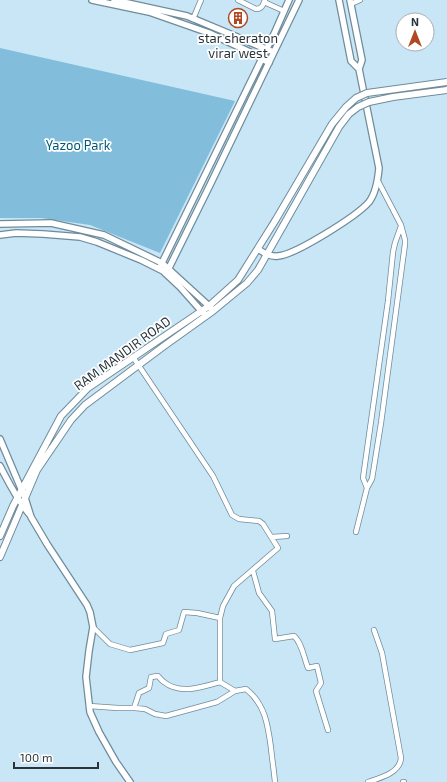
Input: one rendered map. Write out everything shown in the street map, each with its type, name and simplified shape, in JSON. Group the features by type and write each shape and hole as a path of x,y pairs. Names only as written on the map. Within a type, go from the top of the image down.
{"main road":[{"name":"RAM MANDIR ROAD","path":"0,536 17,498 61,416 88,388 202,311 211,309 238,280 275,221 332,124 346,107 356,98 367,93 447,82"},
{"path":"0,557 37,470 71,420 84,405 206,316 211,309 247,283 258,270 339,127 349,114 358,107 369,102 447,90"}],"street":[{"path":"92,0 150,12 209,33 252,53 269,63"},
{"path":"114,0 187,16 274,52"},
{"path":"193,19 201,0"},
{"path":"238,0 256,9 261,8 264,1 284,11"},
{"path":"159,269 289,0"},
{"path":"167,271 299,0"},
{"path":"258,249 266,255 277,256 289,254 305,246 341,224 370,201 378,181 379,168 358,69 351,61 339,0"},
{"path":"358,69 362,60 351,2 360,0"},
{"path":"356,532 366,488 372,479 405,244 401,225 378,181"},
{"path":"0,224 51,223 104,235 162,263 180,287 206,316"},
{"path":"366,488 363,478 388,301 394,243 401,225"},
{"path":"0,235 16,233 80,237 97,242 159,269 167,271 211,309"},
{"path":"133,357 213,476 232,515 239,519 259,521 263,524 278,548 234,586 224,606 220,618 220,682"},
{"path":"377,377 386,378"},
{"path":"0,439 22,490 31,517"},
{"path":"0,466 22,506 31,517 47,544 88,605 94,627 110,644 130,650 163,643 166,634 179,630 184,612 220,618"},
{"path":"272,537 287,536"},
{"path":"253,570 259,593 272,610 275,639 294,636 297,639 308,668 317,666 320,683 316,691 328,730"},
{"path":"94,627 88,651 86,678 90,712 99,732 116,762 130,782"},
{"path":"368,782 384,777 397,768 401,762 382,653 374,630"},
{"path":"134,708 139,693 149,688 151,677 158,676 165,683 175,688 195,689 220,682 235,691"},
{"path":"89,706 145,709 155,714 166,716 217,702 235,691 246,689 251,693 263,709 268,724 275,782"}],"green space":[{"name":"Yazoo Park","path":"0,48 235,101 160,253 90,225 41,218 0,218"}],"place":[{"name":"star sheraton virar west","path":"238,18"}]}
